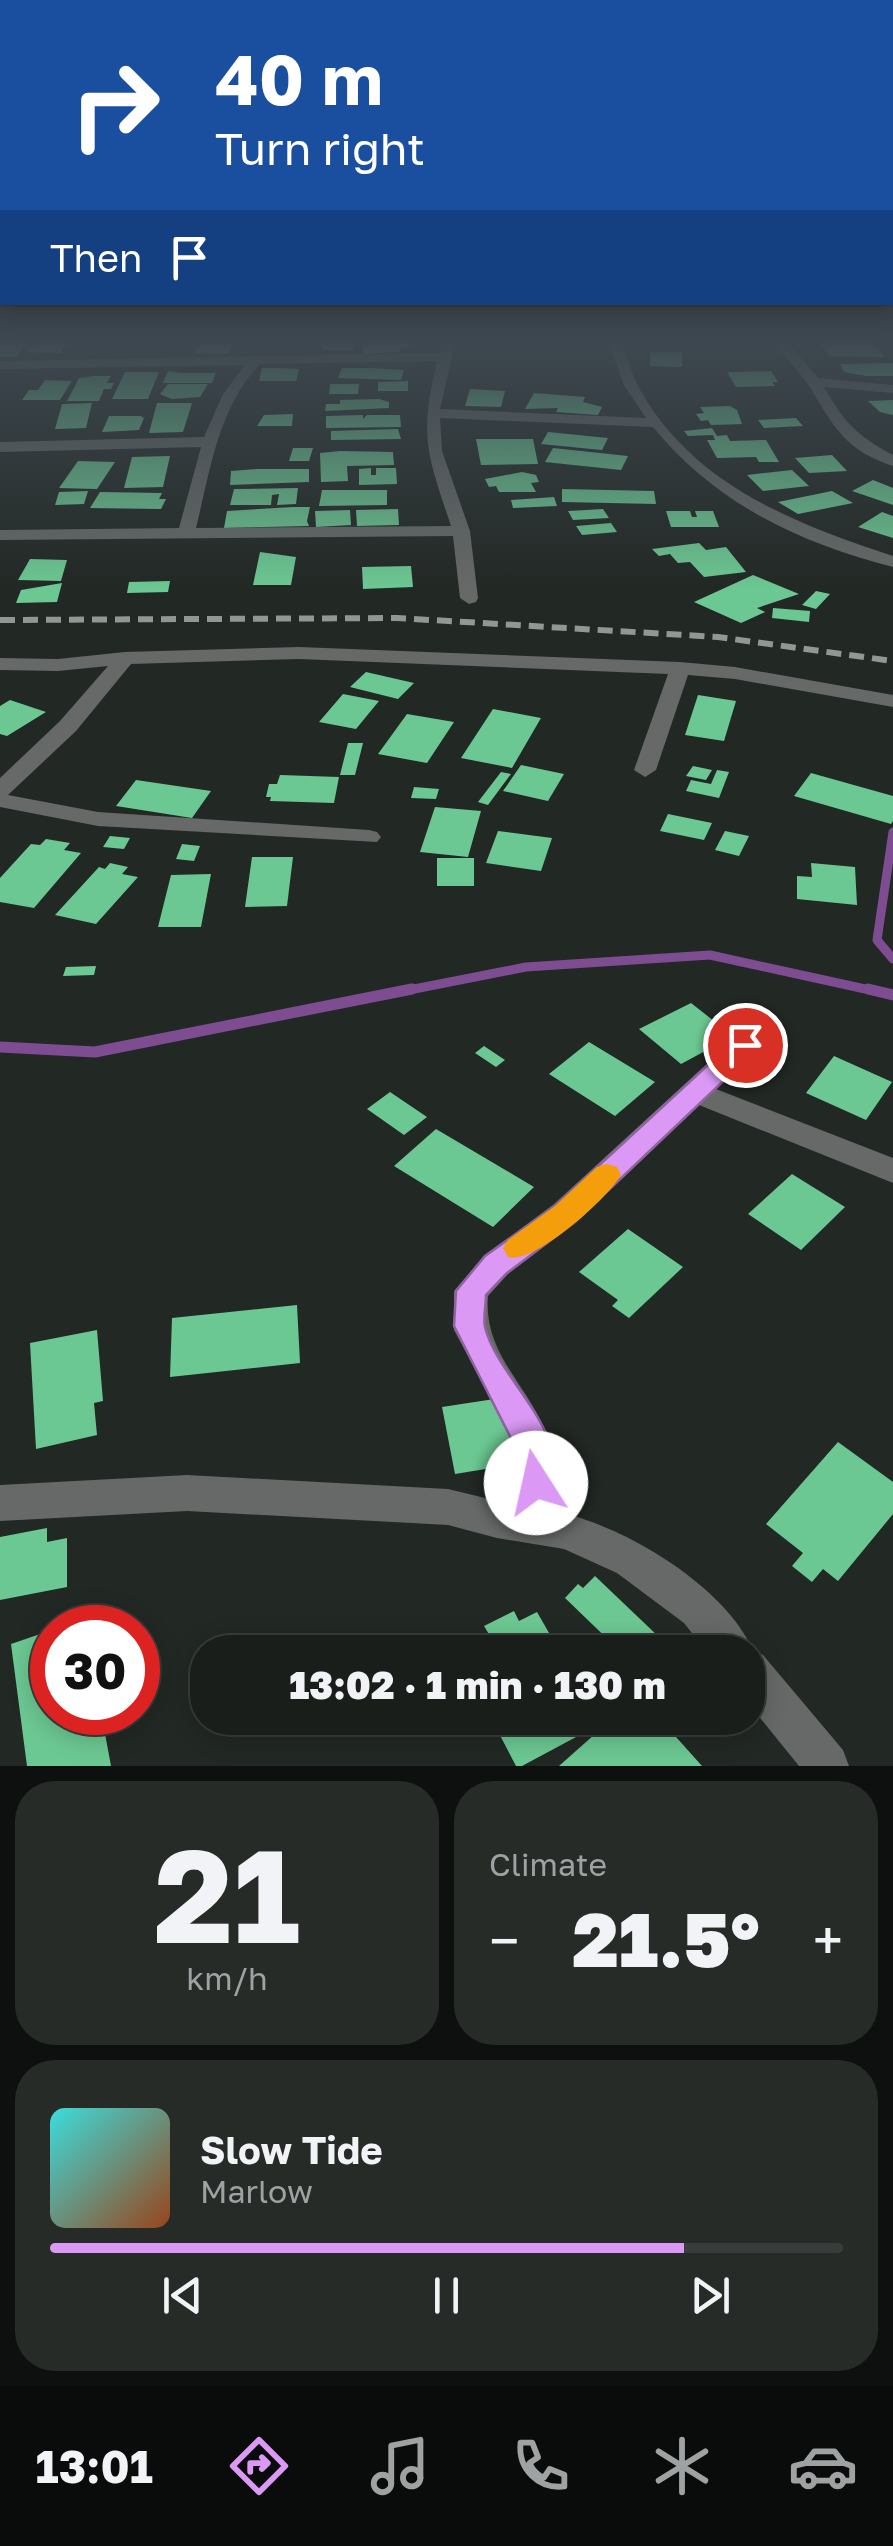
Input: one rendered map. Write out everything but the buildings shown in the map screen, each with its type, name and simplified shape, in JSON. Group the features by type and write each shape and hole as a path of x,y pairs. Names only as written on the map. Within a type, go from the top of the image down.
{"street":[{"path":"186,533 208,442 216,425"},
{"path":"433,425 434,451 460,531 469,598"},
{"path":"660,425 692,466 731,498 805,533 893,562"},
{"path":"839,425 893,462"},
{"path":"0,447 208,442"},
{"path":"0,536 460,531"},
{"path":"0,664 58,665 125,658 299,653 680,668 735,673 893,701"},
{"path":"0,790 68,726 125,658"},
{"path":"645,770 680,668"},
{"path":"0,800 98,819 369,838"},
{"path":"524,1524 536,1483 535,1452 469,1326 471,1291 496,1265 565,1214 745,1045"},
{"path":"695,1092 893,1172"},
{"path":"0,1503 187,1493 448,1506 568,1532 631,1560 698,1609 719,1635"},
{"path":"765,1694 814,1762"}],"waterway":[{"path":"893,832 877,940 893,959"},
{"path":"399,992 526,967 710,955 879,992"},
{"path":"0,1047 95,1052 412,989"},
{"path":"868,989 893,995"}],"railway":[{"path":"0,620 397,618 718,637 893,661"}],"slow traffic":[{"path":"518,1248 565,1214 607,1175"}],"route":[{"path":"536,1483 535,1452 469,1326 471,1291 496,1265 565,1214 745,1045"}]}
